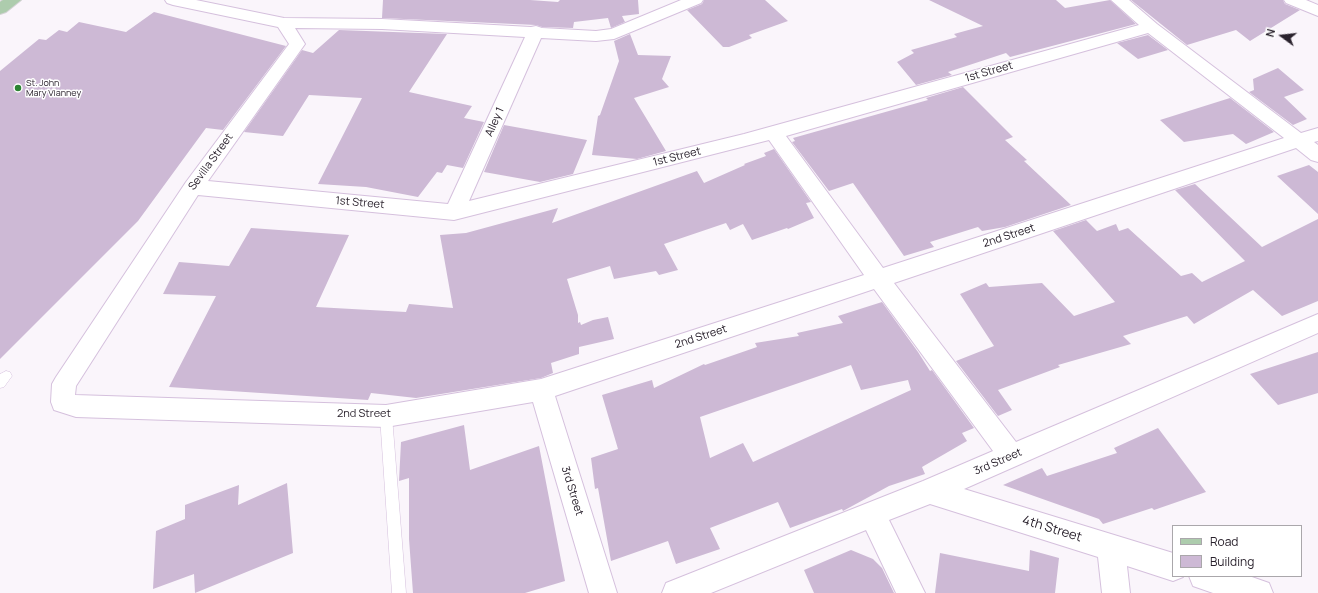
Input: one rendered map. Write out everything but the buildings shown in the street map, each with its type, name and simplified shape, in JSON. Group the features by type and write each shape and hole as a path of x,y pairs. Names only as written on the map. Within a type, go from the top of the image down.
{"main road":[{"path":"0,9 13,0"}],"street":[{"path":"173,0 284,23 382,24 536,31 596,36 614,34 695,0"},
{"path":"1119,0 1151,27 1309,137 1318,155"},
{"path":"1292,0 1318,11"},
{"name":"Sevilla Street","path":"63,402 64,384 192,187 297,44 284,23"},
{"name":"1st Street","path":"192,187 454,212 773,132 1151,27"},
{"name":"Alley 1","path":"454,212 536,31"},
{"path":"773,132 879,279 1011,456"},
{"name":"2nd Street","path":"63,402 76,406 386,416 541,390 1309,137"},
{"name":"3rd Street","path":"676,593 930,491 1318,323"},
{"name":"3rd Street","path":"541,390 603,593"},
{"name":"4th Street","path":"930,491 1172,567"},
{"path":"872,514 911,593"},
{"path":"1111,548 1116,593"},
{"path":"1206,577 1259,593"}],"lane":[{"path":"386,416 399,593"}],"place":[{"name":"St. John Mary Vianney","path":"18,88"}]}
